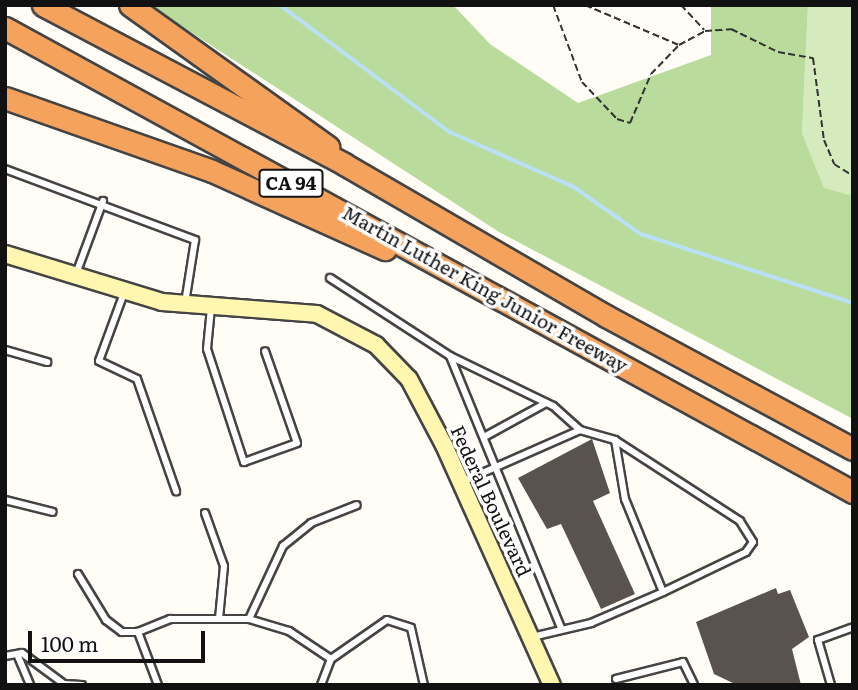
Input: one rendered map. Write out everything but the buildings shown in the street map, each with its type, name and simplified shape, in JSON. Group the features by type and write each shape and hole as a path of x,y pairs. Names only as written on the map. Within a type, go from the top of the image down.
{"highway":[{"name":"Martin Luther King Junior Freeway","path":"43,5 344,164 606,316 853,449"},
{"path":"130,5 310,130 344,164"},
{"name":"Martin Luther King Junior Freeway","path":"5,28 853,492"},
{"path":"5,98 271,195 576,341"},
{"path":"779,451 853,500"}],"main road":[{"name":"Federal Boulevard","path":"5,254 75,278 185,304 317,314 376,345 409,379 461,482 552,685"}],"lane":[{"path":"5,169 103,201 195,240 185,304"},
{"path":"75,278 103,201"},
{"path":"330,278 450,356 546,403 580,430 614,440 740,521 753,542 746,552 591,623 561,628 530,638"},
{"path":"124,291 99,361 136,379 176,491"},
{"path":"212,306 207,349 244,462 297,443 265,351"},
{"path":"5,351 47,362"},
{"path":"450,356 499,469 561,628"},
{"path":"484,437 546,403"},
{"path":"461,482 499,469 580,430"},
{"path":"614,440 625,499 663,592"},
{"path":"5,500 53,512"},
{"path":"249,619 283,546 311,523 357,505"},
{"path":"205,513 224,566 219,619"},
{"path":"78,574 106,620 122,632 138,632 170,619 249,619 289,631 331,659"},
{"path":"321,685 331,659 365,631 401,621 411,628 424,685"},
{"path":"831,685 818,640 853,627"},
{"path":"138,632 158,685"},
{"path":"5,656 16,654 64,684 82,685"},
{"path":"16,654 30,685"},
{"path":"616,679 683,662 694,685"}],"path":[{"path":"553,5 582,82 617,118 630,123 651,74 679,46 705,31 731,29 778,52 813,58 824,140 834,164 853,176"},
{"path":"584,5 679,46"},
{"path":"681,5 705,31"}],"green space":[{"path":"149,5 453,5 490,44 578,103 711,55 711,5 808,5 802,133 824,188 853,196 853,419 499,232"},
{"path":"808,5 853,5 853,196 824,189 802,133"}],"waterway":[{"path":"280,5 450,132 574,187 641,234 853,303"}]}
